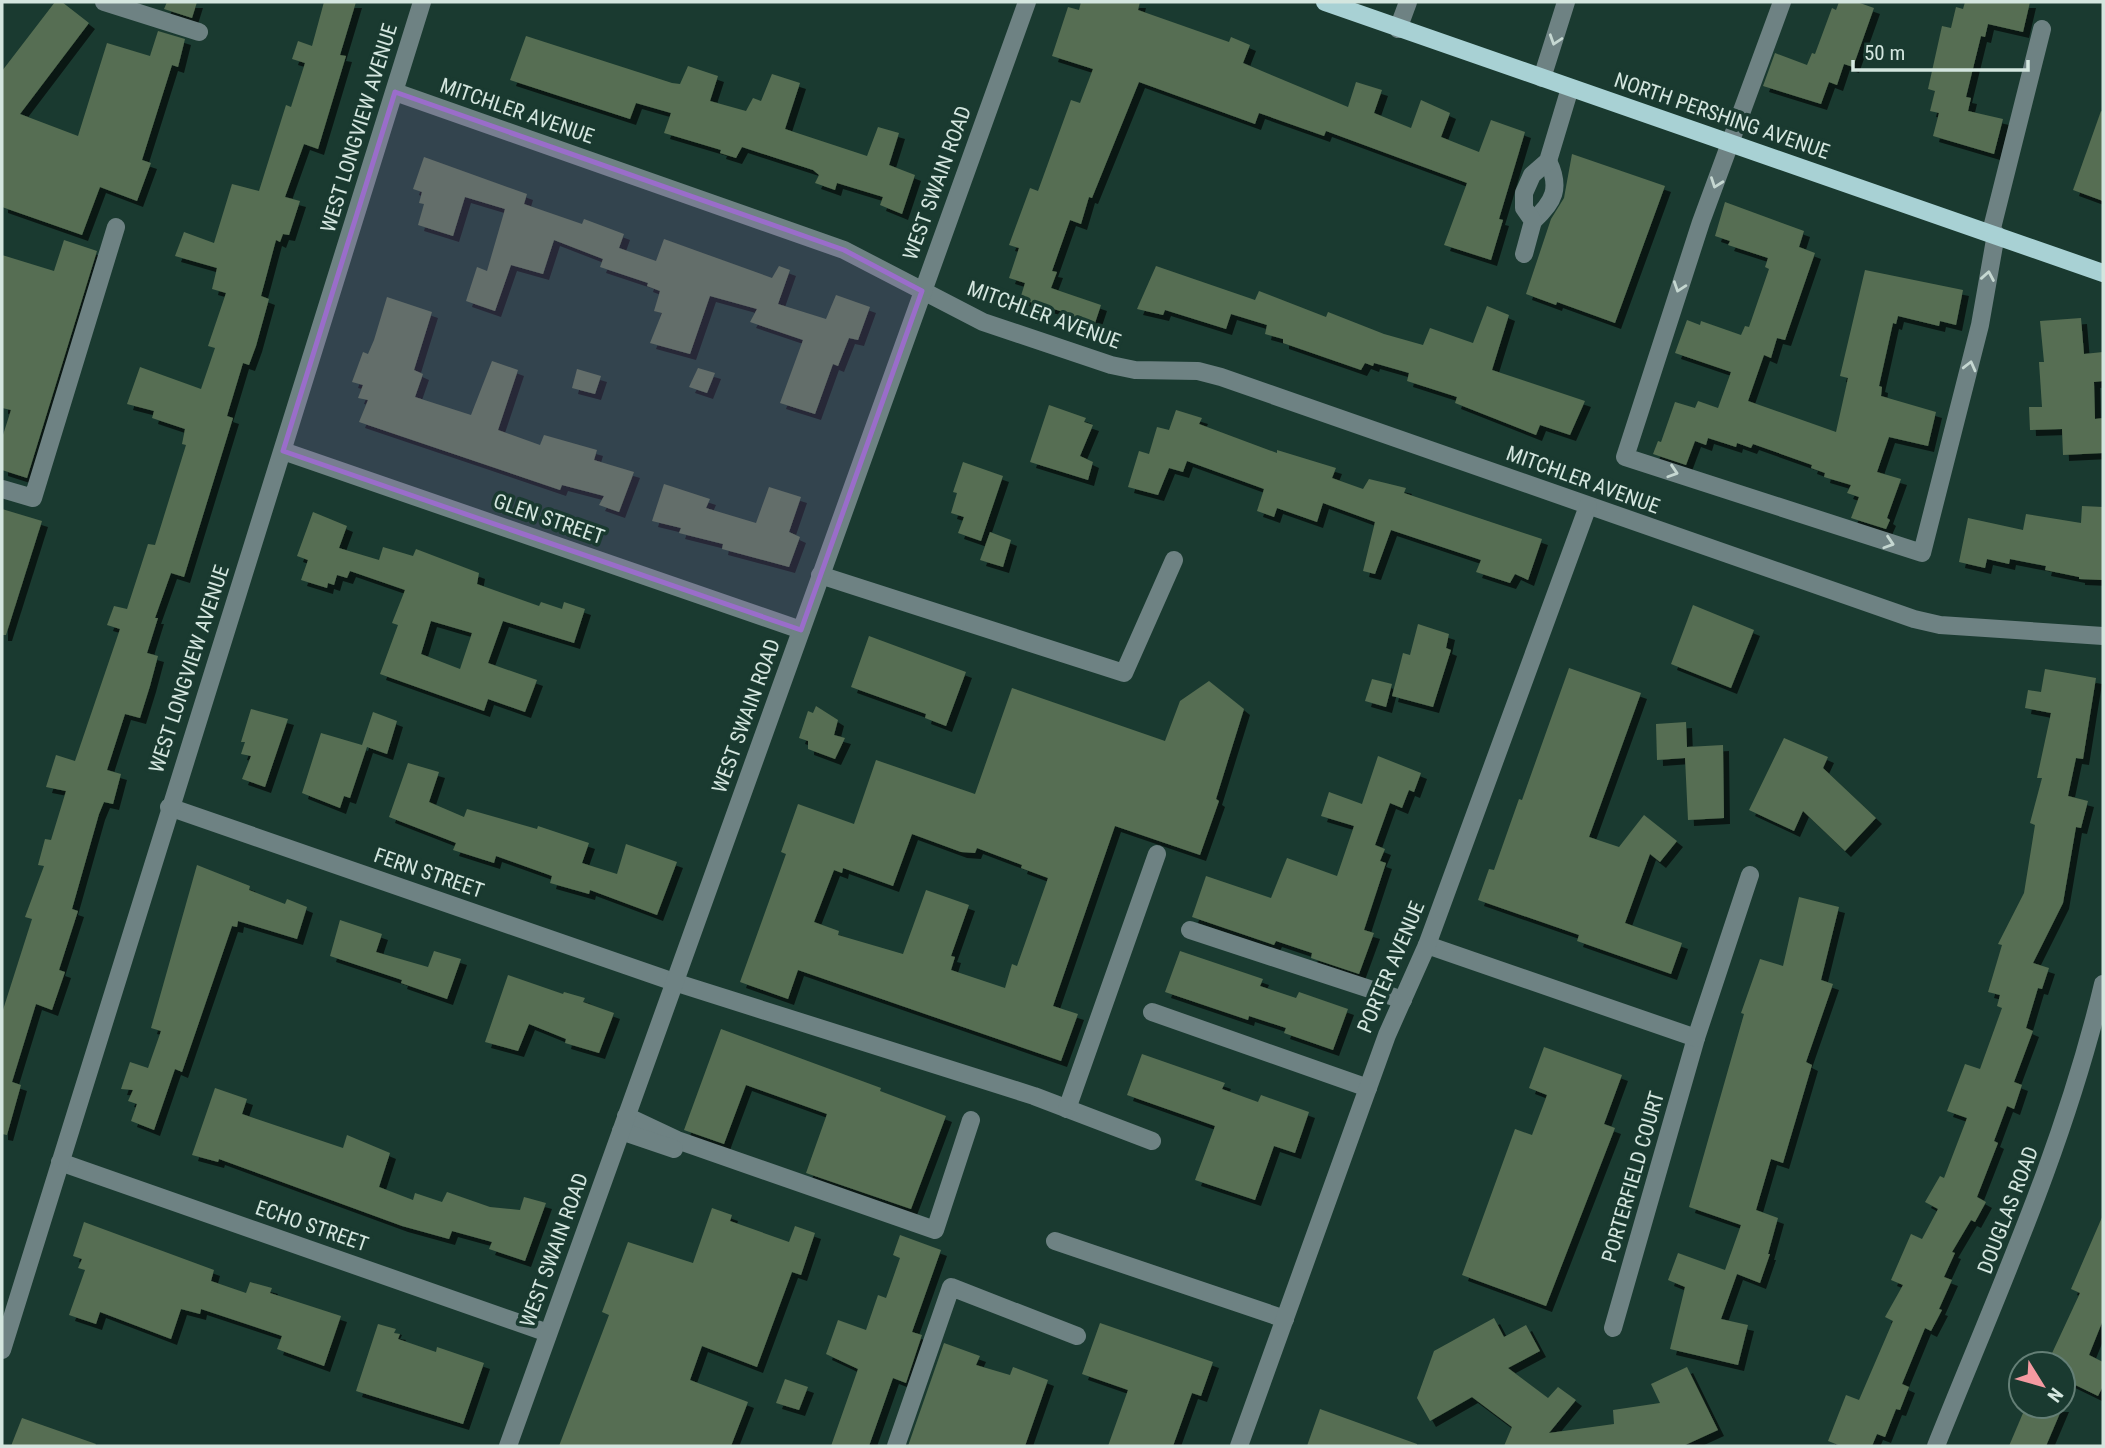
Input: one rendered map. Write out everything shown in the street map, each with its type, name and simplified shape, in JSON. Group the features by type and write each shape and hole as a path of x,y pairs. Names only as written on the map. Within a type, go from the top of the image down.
{"main road":[{"name":"NORTH PERSHING AVENUE","path":"1325,2 2103,273"}],"street":[{"path":"104,2 199,32"},
{"name":"WEST LONGVIEW AVENUE","path":"2,1350 422,2"},
{"name":"WEST SWAIN ROAD","path":"508,1446 1027,2"},
{"path":"1398,29 1408,2"},
{"path":"1542,78 1566,2"},
{"path":"1782,2 1661,340 1625,457 1922,553 1980,325 1993,233 2042,29"},
{"path":"1533,221 1524,208 1524,193 1532,175 1548,162 1570,88"},
{"name":"MITCHLER AVENUE","path":"394,92 844,250 983,321 1111,366 1135,370 1198,371 1221,377 1809,583 1940,625 2103,636"},
{"path":"1524,254 1533,221 1547,209 1556,192 1556,181 1548,162"},
{"path":"2,489 33,498 116,227"},
{"name":"GLEN STREET","path":"284,451 801,630"},
{"name":"PORTER AVENUE","path":"1239,1446 1368,1088 1427,946 1588,506"},
{"path":"821,575 1124,673 1174,560"},
{"name":"FERN STREET","path":"169,807 674,982 1067,1109 1152,1141"},
{"path":"1067,1109 1157,854"},
{"name":"PORTERFIELD COURT","path":"1613,1328 1696,1038 1750,875"},
{"path":"1190,930 1403,1000"},
{"path":"1427,946 1696,1038"},
{"name":"DOUGLAS ROAD","path":"1936,1446 2042,1189 2073,1097 2103,984"},
{"path":"1152,1012 1368,1088"},
{"path":"624,1123 935,1230 971,1120"},
{"path":"624,1123 853,1213"},
{"name":"ECHO STREET","path":"60,1162 548,1333"},
{"path":"1055,1241 1285,1319"},
{"path":"896,1446 951,1287 1077,1336"}],"highlighted area":[{"path":"395,92 844,250 922,291 801,630 283,451"}],"building":[{"path":"55,2 62,2 89,23 20,114 78,136 107,43 150,56 158,31 185,39 178,67 172,65 142,160 151,163 137,201 100,187 82,235 2,207 2,71"},
{"path":"167,2 197,2 192,18 164,9"},
{"path":"324,2 356,2 340,55 346,56 318,149 304,144 285,197 300,201 289,235 283,234 280,242 276,240 261,296 269,299 249,365 243,363 227,416 233,418 184,577 171,573 155,618 158,618 147,653 158,656 150,686 140,718 125,714 107,770 121,774 113,804 104,802 99,814 72,909 78,911 59,970 65,972 52,1010 36,1004 12,1082 21,1085 7,1135 2,1134 2,1013 32,919 25,917 44,866 38,865 45,839 51,840 66,791 46,787 56,755 75,761 120,629 107,625 114,606 127,609 148,544 155,545 186,445 182,444 185,429 152,418 154,411 127,404 140,367 201,389 215,348 208,346 226,293 212,289 217,268 175,256 184,232 214,243 232,184 259,191 286,105 291,107 305,63 292,59 298,41 312,46"},
{"path":"1081,2 1140,2 1138,10 1229,42 1231,37 1250,45 1243,63 1348,107 1356,82 1382,90 1374,113 1411,128 1421,100 1450,113 1441,137 1479,152 1491,120 1525,132 1499,219 1503,220 1491,260 1444,245 1467,183 1326,131 1324,136 1259,113 1255,124 1139,82 1092,198 1089,197 1081,224 1070,220 1052,271 1057,272 1051,288 1101,305 1093,329 1064,319 1067,313 1020,299 1025,283 1009,278 1019,248 1009,245 1030,188 1038,191 1071,100 1080,103 1093,69 1052,56 1068,7 1079,10"},
{"path":"1839,2 1857,2 1874,8 1853,67 1844,64 1837,85 1829,82 1821,104 1763,86 1775,53 1807,65 1812,53 1815,54 1832,8 1836,10"},
{"path":"1965,2 2030,2 2023,32 1988,24 1985,37 1981,36 1966,97 1971,98 1968,111 2003,119 1994,154 1933,136 1939,113 1930,111 1935,91 1928,89 1942,26 1951,28 1956,7 1963,9"},
{"path":"526,36 672,83 680,84 688,66 718,76 710,101 746,111 753,98 761,101 772,74 800,83 785,129 867,156 878,127 899,133 889,165 915,175 902,214 880,205 883,197 837,183 835,190 815,183 819,175 813,170 742,147 736,158 720,153 721,150 664,133 671,113 636,103 630,119 510,80"},
{"path":"2101,111 2103,112 2103,201 2073,190"},
{"path":"1572,154 1665,186 1615,323 1526,294 1551,219 1564,198"},
{"path":"424,157 527,194 524,204 582,224 584,219 624,234 619,248 656,261 664,239 772,278 779,266 790,270 778,304 826,319 836,295 870,307 858,340 849,338 838,366 833,364 815,414 780,403 803,340 750,322 757,309 710,296 690,354 650,343 662,313 654,311 660,291 647,286 648,283 600,267 603,259 554,240 543,274 511,265 495,311 466,301 477,267 487,271 505,209 465,197 453,236 418,225 424,204 419,203 422,192 413,189"},
{"path":"1725,202 1804,231 1799,247 1815,253 1785,340 1777,338 1771,358 1764,355 1748,401 1836,432 1848,378 1840,376 1865,270 1963,290 1956,325 1940,321 1939,326 1898,316 1896,324 1893,323 1879,386 1882,387 1881,396 1936,412 1928,446 1889,437 1877,472 1901,479 1887,518 1890,520 1886,529 1851,518 1859,497 1847,493 1851,485 1824,477 1825,473 1811,468 1812,465 1753,444 1751,448 1737,443 1736,447 1708,438 1706,445 1695,441 1686,465 1653,454 1658,441 1661,442 1675,402 1695,408 1698,401 1718,408 1731,372 1675,353 1687,320 1700,325 1701,321 1741,335 1745,326 1749,327 1769,269 1765,267 1768,258 1728,245 1730,241 1715,236"},
{"path":"64,240 97,251 27,478 2,470 2,438 11,410 2,408 2,255 54,271"},
{"path":"1156,266 1255,300 1259,291 1326,317 1328,312 1384,334 1423,345 1430,328 1473,343 1487,306 1509,315 1492,370 1585,401 1570,435 1540,425 1536,435 1455,403 1457,397 1407,381 1409,373 1374,363 1373,366 1365,363 1361,370 1283,343 1283,339 1265,334 1267,325 1231,314 1226,329 1165,310 1163,315 1137,309"},
{"path":"387,297 432,312 414,370 423,374 415,397 471,415 492,361 518,370 498,430 540,445 544,435 597,450 594,460 634,472 619,512 599,505 604,496 562,485 560,490 359,422 368,400 358,398 363,385 352,382 363,352 368,354 374,340"},
{"path":"2081,318 2084,354 2103,352 2103,381 2094,382 2095,419 2103,418 2103,453 2063,455 2062,429 2030,430 2029,407 2042,407 2039,362 2044,362 2040,321"},
{"path":"698,368 715,373 707,393 689,387"},
{"path":"577,369 601,376 595,394 572,388"},
{"path":"1049,405 1086,418 1084,422 1093,425 1080,456 1093,462 1088,480 1030,462"},
{"path":"1176,410 1202,418 1199,424 1277,453 1277,450 1336,468 1332,478 1363,489 1369,479 1406,488 1404,493 1542,539 1528,580 1515,574 1510,583 1476,572 1481,560 1391,530 1375,574 1363,571 1375,522 1323,503 1317,522 1277,508 1274,517 1257,511 1264,489 1187,461 1183,472 1169,468 1158,495 1128,487 1139,451 1149,454 1157,427 1169,430"},
{"path":"963,462 1003,476 981,541 958,533 964,517 951,513 957,493 953,492"},
{"path":"664,484 710,499 706,508 756,523 769,487 801,497 789,532 800,537 789,567 722,549 723,544 679,533 681,528 652,521"},
{"path":"2082,506 2103,507 2103,580 2079,579 2045,570 2046,566 2010,559 2009,564 1987,559 1985,568 1959,562 1968,518 2023,530 2026,514 2081,523"},
{"path":"2,509 42,521 6,635 2,635"},
{"path":"313,512 347,526 339,548 379,560 383,547 413,556 416,549 479,573 477,584 539,606 541,602 562,609 564,602 585,609 574,643 503,621 488,663 537,680 525,712 488,699 484,711 380,674 398,625 392,623 405,590 350,571 347,578 337,575 334,585 328,583 327,588 301,580 308,560 297,556","holes":["431,621 472,633 460,669 421,654"]},
{"path":"990,532 1011,540 1003,567 980,560"},
{"path":"1693,605 1754,630 1731,688 1671,664"},
{"path":"1418,624 1449,634 1446,648 1451,650 1433,707 1392,696 1403,653 1410,655"},
{"path":"869,636 966,672 946,726 925,718 926,714 851,687"},
{"path":"1569,668 1641,693 1589,837 1619,847 1644,815 1677,841 1660,862 1650,854 1625,923 1682,943 1671,974 1577,941 1579,935 1478,900 1489,869 1494,870 1519,799 1522,800"},
{"path":"2045,669 2096,678 2083,759 2076,758 2068,796 2088,801 2081,828 2076,827 2063,903 2033,963 2049,968 2042,989 2038,988 2026,1028 2033,1031 2014,1082 2022,1085 2014,1109 2007,1106 1994,1141 1998,1143 1977,1197 1986,1202 1975,1222 1971,1220 1952,1252 1955,1253 1944,1277 1952,1280 1939,1309 1942,1310 1931,1331 1925,1328 1902,1384 1909,1387 1900,1410 1896,1409 1885,1437 1877,1434 1872,1446 1841,1446 1828,1441 1846,1395 1859,1400 1893,1321 1885,1317 1903,1285 1891,1280 1911,1234 1922,1239 1938,1209 1925,1202 1940,1176 1944,1178 1967,1118 1947,1111 1965,1064 1980,1069 2002,1008 1997,1006 2000,995 1988,992 2002,945 1998,944 2024,893 2035,825 2030,823 2042,778 2037,778 2051,713 2025,708 2028,690 2041,692"},
{"path":"1372,679 1392,684 1386,707 1365,701"},
{"path":"1209,681 1244,709 1216,799 1219,801 1200,855 1115,826 1053,1006 1078,1014 1061,1061 798,970 788,999 740,982 786,854 781,852 798,804 854,824 876,760 975,794 1012,688 1165,741 1180,701","holes":["912,834 961,852 975,853 977,848 1048,878 1017,966 1012,964 1005,988 951,970 955,957 951,956 969,905 926,890 903,954 838,935 839,931 814,922 834,870 842,873 843,868 893,886"]},
{"path":"816,706 838,720 834,735 845,738 835,759 808,749 808,741 799,738 808,711 813,713"},
{"path":"251,709 288,719 265,787 242,779 251,756 241,754 245,742 241,742"},
{"path":"373,712 397,721 387,754 367,747 350,798 344,796 340,808 302,793 321,733 362,745"},
{"path":"1686,722 1687,747 1723,745 1724,818 1688,820 1685,758 1657,760 1656,724"},
{"path":"1784,738 1828,757 1823,768 1876,818 1845,851 1803,811 1794,831 1749,810"},
{"path":"1378,756 1421,773 1414,792 1409,790 1402,808 1390,803 1375,845 1385,849 1380,861 1386,863 1364,930 1374,933 1359,974 1311,958 1312,953 1276,941 1274,945 1192,917 1206,876 1271,898 1287,858 1337,876 1354,826 1321,816 1329,792 1362,804"},
{"path":"408,763 439,772 429,802 464,817 467,809 537,829 538,826 589,843 582,863 617,874 626,844 677,862 657,915 590,890 589,894 550,883 552,876 496,856 494,863 453,850 456,843 389,817"},
{"path":"197,865 250,886 249,890 285,904 287,899 307,907 297,939 238,921 237,927 232,926 182,1072 175,1069 154,1130 131,1121 137,1104 128,1101 133,1090 121,1089 130,1062 148,1068 161,1031 151,1028"},
{"path":"1799,897 1839,907 1821,980 1833,984 1806,1062 1812,1065 1783,1163 1771,1159 1756,1210 1778,1218 1770,1254 1760,1283 1737,1274 1721,1319 1748,1325 1738,1365 1670,1349 1685,1287 1668,1280 1678,1253 1725,1270 1741,1225 1689,1207 1744,1014 1741,1013 1760,959 1783,966"},
{"path":"340,920 382,934 376,952 428,967 434,951 461,959 447,999 401,983 402,980 330,956"},
{"path":"1180,951 1263,979 1260,986 1296,998 1299,992 1348,1009 1333,1050 1284,1033 1286,1028 1249,1016 1248,1020 1165,992"},
{"path":"508,975 563,994 564,992 585,998 583,1002 614,1013 599,1053 565,1043 566,1039 529,1024 518,1051 485,1042"},
{"path":"721,1029 881,1088 880,1091 946,1116 911,1209 806,1173 827,1114 746,1085 724,1144 684,1130"},
{"path":"1544,1047 1622,1075 1604,1124 1615,1128 1546,1306 1462,1275 1515,1129 1532,1135 1547,1095 1529,1088"},
{"path":"1142,1054 1225,1083 1222,1089 1258,1102 1261,1095 1309,1112 1295,1153 1274,1146 1255,1200 1195,1180 1215,1126 1127,1095"},
{"path":"215,1088 247,1099 242,1114 343,1148 347,1135 390,1153 379,1187 413,1200 415,1193 442,1202 447,1192 490,1207 520,1210 524,1197 546,1203 525,1261 489,1249 492,1242 452,1231 449,1239 402,1226 219,1159 218,1162 192,1155"},
{"path":"712,1208 732,1215 730,1221 789,1242 795,1226 815,1233 801,1275 792,1272 757,1367 702,1346 690,1380 748,1402 731,1446 559,1446 609,1315 602,1312 628,1242 693,1263"},
{"path":"2103,1215 2103,1320 2089,1355 2103,1362 2103,1386 2098,1396 2077,1386 2077,1350 2054,1350 2080,1293 2071,1289"},
{"path":"84,1222 214,1270 211,1281 246,1293 250,1282 272,1288 270,1293 341,1316 324,1366 277,1349 282,1336 201,1309 200,1314 181,1309 171,1339 100,1312 96,1324 69,1315 85,1270 78,1268 82,1259 73,1256"},
{"path":"900,1235 941,1250 912,1332 922,1335 906,1383 893,1378 869,1446 831,1446 858,1369 826,1354 838,1320 866,1330 878,1295 886,1298 900,1258 893,1255"},
{"path":"1494,1318 1504,1337 1526,1325 1540,1351 1508,1368 1548,1398 1558,1387 1576,1400 1549,1433 1614,1424 1613,1410 1660,1403 1651,1384 1687,1367 1718,1430 1683,1446 1504,1446 1512,1427 1472,1397 1430,1421 1417,1398 1434,1351"},
{"path":"1100,1323 1213,1362 1201,1396 1192,1393 1173,1446 1108,1446 1128,1390 1082,1374"},
{"path":"378,1324 396,1329 394,1333 400,1334 398,1339 436,1352 437,1347 484,1363 463,1424 356,1391"},
{"path":"944,1343 980,1356 976,1365 1010,1375 1013,1367 1048,1380 1025,1446 908,1446"},
{"path":"785,1379 808,1387 799,1410 776,1403"},
{"path":"1320,1409 1417,1444 1417,1446 1307,1446"},
{"path":"22,1418 96,1444 11,1446"},
{"path":"2020,1420 2057,1420 2046,1446 2009,1446"}]}
